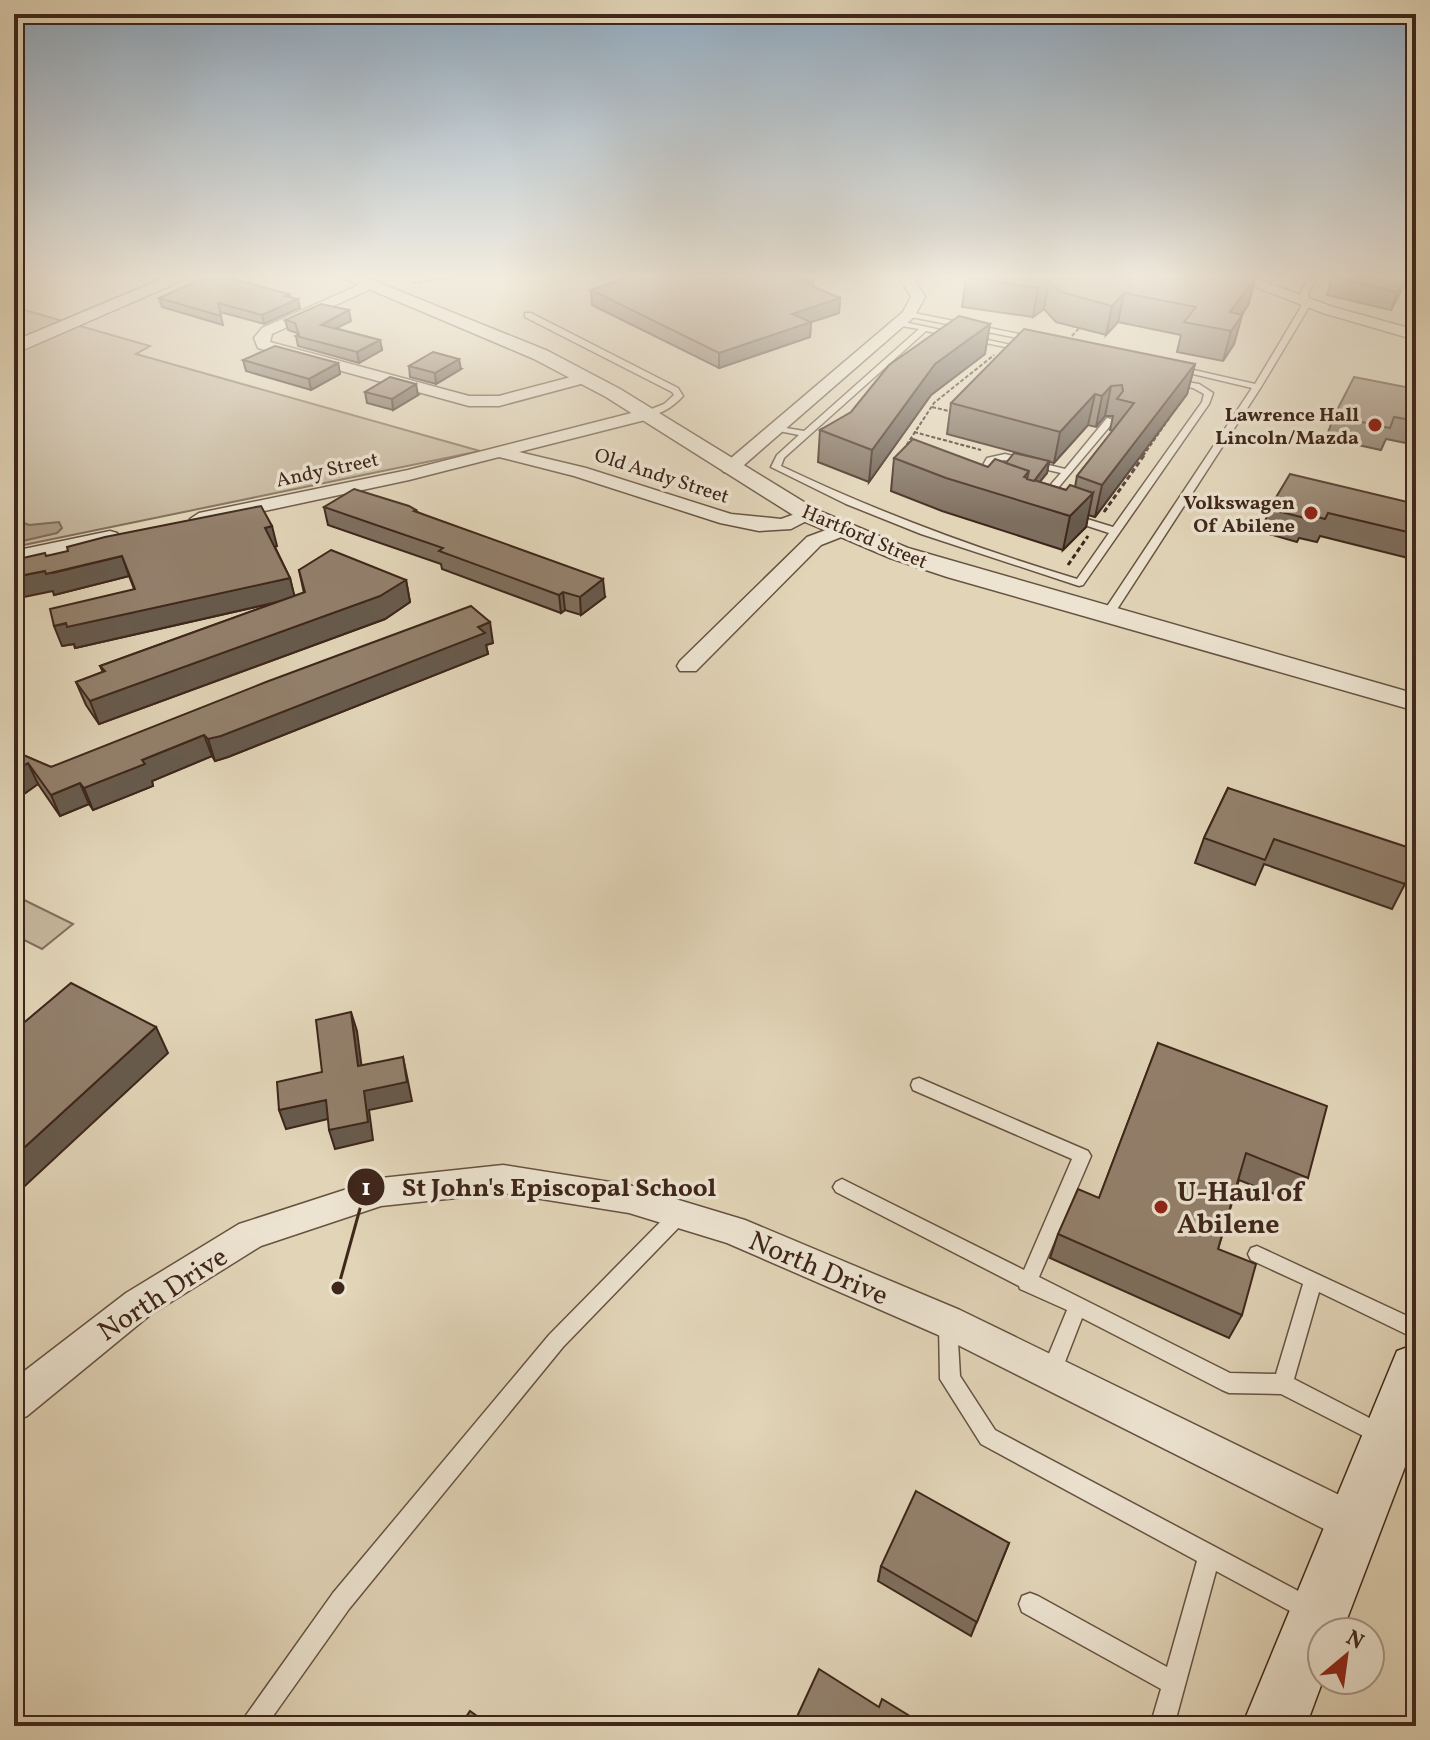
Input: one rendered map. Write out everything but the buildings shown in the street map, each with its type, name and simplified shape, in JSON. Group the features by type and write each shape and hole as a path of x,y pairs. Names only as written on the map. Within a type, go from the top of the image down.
{"main road":[{"path":"1274,1726 1416,1369"}],"street":[{"path":"315,359 469,401 499,401 586,378"},
{"name":"Hartford Street","path":"547,359 647,414 809,515 842,530 956,572 1416,703"},
{"path":"730,468 855,359"},
{"name":"Andy Street","path":"179,523 501,453 647,414"},
{"name":"Old Andy Street","path":"501,453 580,472 727,519 759,525 784,525 809,515"},
{"path":"688,666 814,541 842,530"},
{"path":"14,557 134,532"},
{"name":"North Drive","path":"14,1403 138,1304 251,1235 381,1192 503,1179 629,1199 733,1230 948,1322 1354,1523"}],"lane":[{"path":"615,359 675,390 679,396 647,414"},
{"path":"890,359 780,457 776,467 866,509 1079,583 1208,397 1209,393 1196,386 1155,377"},
{"path":"1108,614 1274,359"},
{"path":"1165,367 1257,387"},
{"path":"1039,504 1110,420"},
{"path":"777,428 805,434"},
{"path":"990,486 984,481 985,469 991,459 1005,457 1067,472"},
{"path":"1025,500 1115,531"},
{"path":"919,1085 1082,1156 1027,1283"},
{"path":"842,1187 1229,1383 1283,1384 1387,1438"},
{"path":"252,1726 341,1601 556,1341 680,1214"},
{"path":"1257,1254 1416,1330"},
{"path":"1283,1384 1313,1280"},
{"path":"1051,1373 1077,1308"},
{"path":"948,1322 950,1379 988,1437 1318,1614"},
{"path":"1162,1726 1209,1556"},
{"path":"1030,1604 1174,1684"}],"path":[{"path":"899,468 900,454 932,407 989,359"},
{"path":"984,363 997,366"},
{"path":"973,372 985,375"},
{"path":"963,381 975,384"},
{"path":"932,407 956,412"},
{"path":"914,432 1005,457"}],"shaded area":[{"path":"14,359 154,359 480,451 14,547"},
{"path":"14,519 29,525 59,522 62,528 57,533 14,543"},
{"path":"16,896 73,924 42,949 14,935"}],"place":[{"name":"Lawrence Hall Lincoln/Mazda","path":"1375,425"},
{"name":"Volkswagen Of Abilene","path":"1311,513"},
{"name":"U-Haul of Abilene","path":"1161,1207"},
{"name":"St John's Episcopal School","path":"338,1288"}]}
